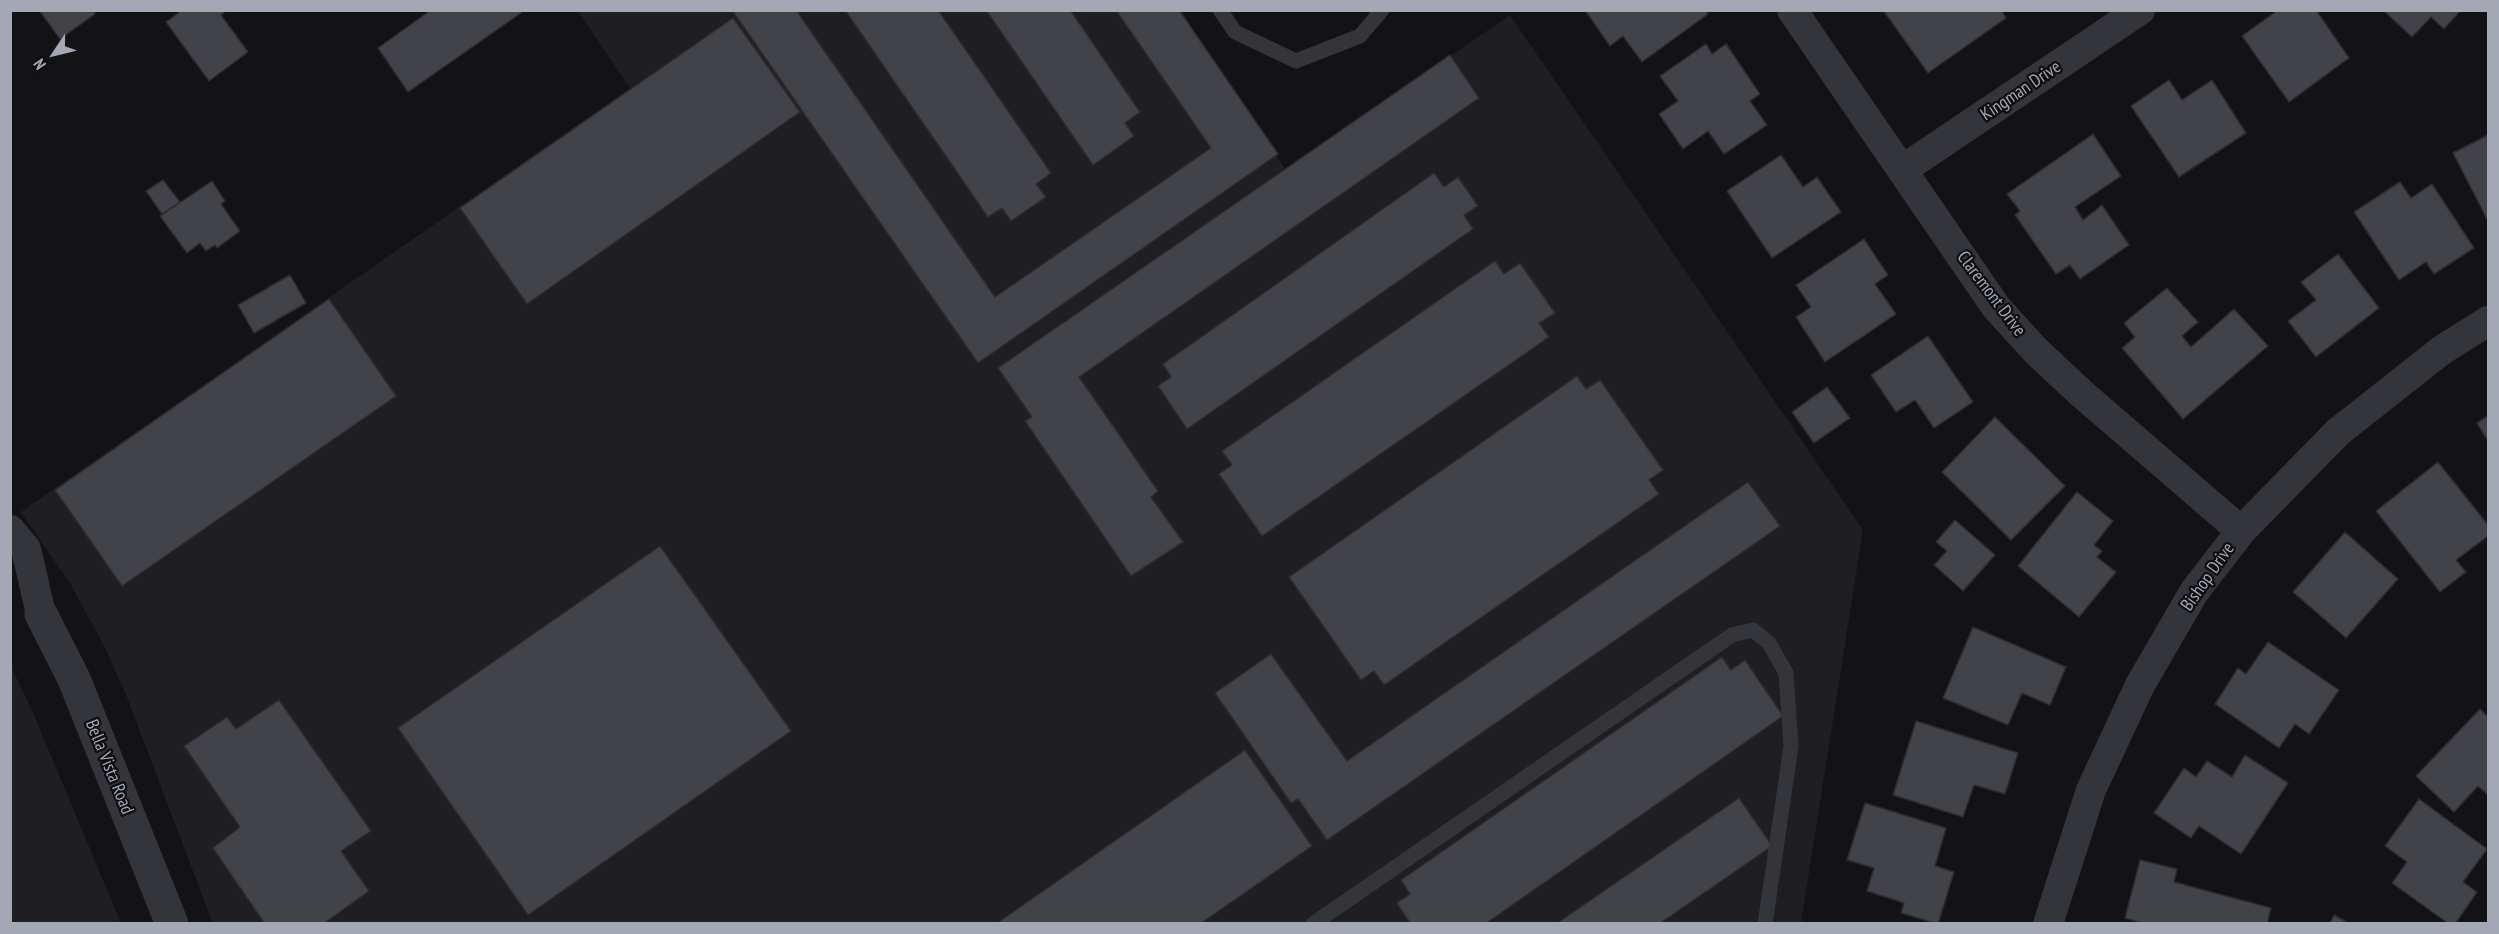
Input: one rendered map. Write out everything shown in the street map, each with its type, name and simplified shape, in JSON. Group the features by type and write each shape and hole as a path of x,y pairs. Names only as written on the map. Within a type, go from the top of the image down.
{"street":[{"name":"Claremont Drive","path":"1792,10 1996,307 2036,351 2241,531"},
{"name":"Kingman Drive","path":"1902,170 2140,10"},
{"name":"Bishop Drive","path":"2048,924 2091,790 2140,685 2194,592 2241,531 2338,432 2442,350 2488,321"},
{"name":"Bella Vista Road","path":"10,530 26,549 40,614 78,688 172,924"},
{"name":"Bella Vista Road","path":"10,594 40,614"}],"lane":[{"path":"1220,10 1235,32 1296,61 1360,36 1382,10"},
{"path":"1312,924 1732,635 1753,630 1769,643 1786,673 1791,746 1765,924"}],"shaded area":[{"path":"1176,10 1286,170 1510,15 1863,530 1801,923 213,924 125,692 103,644 71,585 21,512 630,88 578,11"},
{"path":"10,664 34,715 121,923 11,923"}],"building":[{"path":"39,10 93,10 95,14 60,39"},
{"path":"182,10 222,10 224,13 221,15 248,52 209,81 166,22"},
{"path":"431,10 519,10 521,13 408,92 378,48"},
{"path":"732,10 796,10 995,297 1211,148 1116,10 1179,10 1278,154 978,363"},
{"path":"845,10 938,10 1051,173 1036,184 1046,197 1011,221 1002,208 988,217"},
{"path":"986,10 1070,10 1140,112 1125,123 1134,136 1093,165"},
{"path":"1585,10 1705,10 1708,14 1642,62 1623,36 1610,46"},
{"path":"1883,10 2001,10 2006,18 1928,73"},
{"path":"2278,10 2316,10 2349,58 2289,102 2242,36"},
{"path":"2383,10 2461,10 2444,29 2431,17 2412,37"},
{"path":"733,18 800,112 527,304 460,208"},
{"path":"1706,44 1712,54 1726,44 1760,94 1750,101 1767,125 1724,154 1708,131 1683,149 1659,114 1678,101 1660,76"},
{"path":"1450,55 1479,98 1079,377 1158,491 1151,497 1183,542 1131,576 1025,421 1032,417 998,368"},
{"path":"2169,80 2182,100 2212,80 2246,133 2179,177 2131,106"},
{"path":"2093,134 2121,176 2075,207 2083,220 2102,205 2129,245 2080,279 2070,265 2056,274 2015,215 2020,211 2007,194"},
{"path":"2488,135 2488,221 2453,153"},
{"path":"1781,155 1803,187 1817,177 1841,212 1772,258 1727,191"},
{"path":"1434,173 1444,187 1458,177 1478,206 1464,215 1473,229 1187,429 1158,386 1171,377 1163,364"},
{"path":"163,180 180,202 162,214 146,191"},
{"path":"212,181 225,201 221,204 240,231 217,248 215,245 206,251 200,243 187,253 160,216"},
{"path":"2400,182 2411,198 2432,184 2474,248 2434,274 2426,262 2399,280 2354,212"},
{"path":"1864,239 1888,275 1875,284 1896,314 1825,362 1796,317 1811,307 1796,285"},
{"path":"2338,254 2379,308 2316,357 2288,321 2316,300 2301,282"},
{"path":"1495,261 1504,274 1520,263 1555,313 1539,323 1549,337 1262,536 1219,474 1232,465 1222,451"},
{"path":"290,275 306,303 254,333 238,305"},
{"path":"2167,288 2198,322 2182,336 2191,347 2234,309 2268,346 2183,419 2122,348 2135,337 2124,323"},
{"path":"329,299 396,396 122,586 55,490"},
{"path":"1928,336 1973,402 1934,428 1915,400 1896,412 1871,375"},
{"path":"1577,376 1586,389 1600,380 1663,470 1649,480 1659,494 1384,685 1374,671 1361,680 1289,577"},
{"path":"1827,387 1850,418 1814,443 1792,412"},
{"path":"2488,416 2488,441 2477,423"},
{"path":"1995,417 2065,486 2011,540 1942,472"},
{"path":"2438,462 2488,525 2488,536 2456,560 2466,572 2440,592 2376,511"},
{"path":"1748,482 1780,526 1327,840 1298,799 1291,803 1215,693 1271,654 1347,761"},
{"path":"2077,492 2113,521 2094,545 2102,551 2097,557 2116,572 2079,617 2018,566"},
{"path":"1955,520 1995,555 1963,591 1934,565 1947,551 1936,542"},
{"path":"2345,532 2398,579 2346,638 2293,592"},
{"path":"660,546 791,731 528,915 398,728"},
{"path":"1973,627 2066,667 2050,705 2022,693 2008,725 1943,698"},
{"path":"2268,642 2339,690 2309,734 2295,724 2279,748 2215,704 2238,668 2246,674"},
{"path":"1722,657 1731,670 1745,660 1783,716 1485,924 1411,924 1397,903 1410,894 1401,880"},
{"path":"279,700 371,831 341,851 369,891 323,924 265,924 213,848 240,827 184,746 227,717 236,729"},
{"path":"2480,709 2488,717 2488,795 2478,786 2454,812 2416,776"},
{"path":"1916,721 2018,753 2005,794 1974,785 1963,817 1893,795"},
{"path":"1245,750 1312,846 1200,924 996,924"},
{"path":"2245,755 2288,783 2241,854 2199,826 2191,838 2154,813 2184,768 2196,777 2207,761 2232,777"},
{"path":"1739,798 1772,846 1659,924 1556,924"},
{"path":"2419,799 2487,849 2463,882 2477,892 2455,924 2449,924 2392,883 2407,862 2385,846"},
{"path":"1865,803 1946,828 1935,866 1954,872 1938,924 1901,913 1904,903 1867,891 1874,868 1847,860"},
{"path":"2140,860 2177,869 2174,882 2271,908 2267,924 2145,924 2125,918"},
{"path":"2334,915 2350,924 2330,924"}]}
